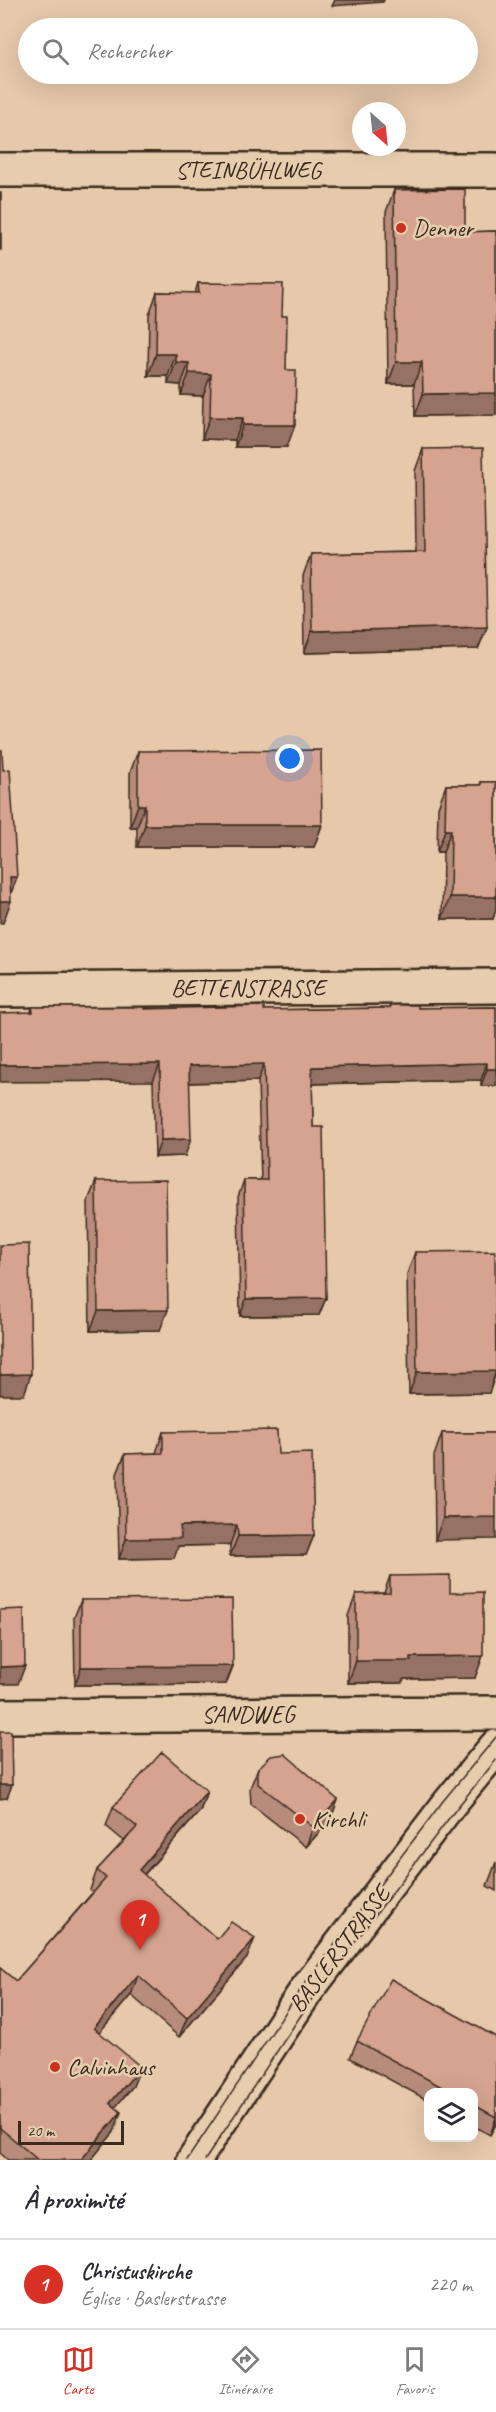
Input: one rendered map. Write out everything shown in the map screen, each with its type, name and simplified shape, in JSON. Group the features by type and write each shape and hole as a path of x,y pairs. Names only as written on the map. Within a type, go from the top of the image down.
{"street":[{"name":"STEINBÜHLWEG","path":"0,170 496,170"},
{"name":"BETTENSTRASSE","path":"0,990 496,986"},
{"name":"SANDWEG","path":"0,1716 496,1713"},
{"name":"BASLERSTRASSE","path":"194,2160 306,1991 449,1804 496,1747"}],"building":[{"path":"465,189 465,232 496,231 496,393 423,394 422,362 396,362 394,190"},
{"path":"1,193 1,250 0,250"},
{"path":"198,283 283,284 282,316 287,316 286,370 296,370 295,425 243,425 243,418 210,417 211,374 189,373 189,363 176,362 176,354 156,354 157,292 199,293"},
{"path":"483,448 487,627 312,631 311,554 425,552 423,449"},
{"path":"0,750 2,750 3,770 10,769 17,877 10,877 11,901 0,901"},
{"path":"321,750 322,825 145,825 145,805 138,805 138,751"},
{"path":"481,782 496,782 496,897 450,897 451,830 445,830 446,785 481,785"},
{"path":"390,1005 418,1005 418,1008 496,1007 496,1069 487,1069 487,1063 312,1067 313,1127 323,1127 326,1298 246,1299 244,1180 267,1180 264,1064 189,1066 191,1139 161,1140 160,1064 0,1065 0,1013 33,1012 32,1007 144,1007 144,1009 264,1006 264,1010 390,1008"},
{"path":"166,1180 168,1310 98,1311 96,1181"},
{"path":"29,1244 31,1374 0,1375 0,1245"},
{"path":"495,1251 496,1371 417,1372 415,1252"},
{"path":"277,1430 278,1454 312,1453 314,1535 238,1536 237,1525 180,1526 181,1538 126,1539 125,1454 163,1453 163,1432"},
{"path":"442,1433 496,1433 496,1517 443,1518"},
{"path":"450,1575 450,1593 483,1592 483,1656 411,1657 411,1661 356,1661 356,1594 390,1593 390,1576"},
{"path":"232,1599 233,1666 81,1667 81,1600"},
{"path":"24,1609 25,1666 0,1667 0,1610"},
{"path":"0,1731 11,1731 12,1785 0,1785"},
{"path":"162,1752 207,1791 139,1870 217,1939 231,1922 255,1938 187,2018 138,1975 94,2028 141,2067 110,2103 121,2112 81,2160 38,2160 0,2128 0,1968 16,1981 106,1878 97,1870 137,1827 113,1807"},
{"path":"285,1754 338,1800 313,1827 258,1784 258,1768 271,1756"},
{"path":"391,1979 496,2037 496,2117 478,2107 478,2088 444,2088 357,2041"}],"tram line":[{"path":"187,2160 301,1989 443,1801 496,1737"},
{"path":"205,2160 313,1997 496,1760"}],"place":[{"name":"Denner","path":"401,228"},
{"name":"Kirchli","path":"300,1819"},
{"name":"Christuskirche","path":"140,1950"},
{"name":"Calvinhaus","path":"55,2067"}]}
